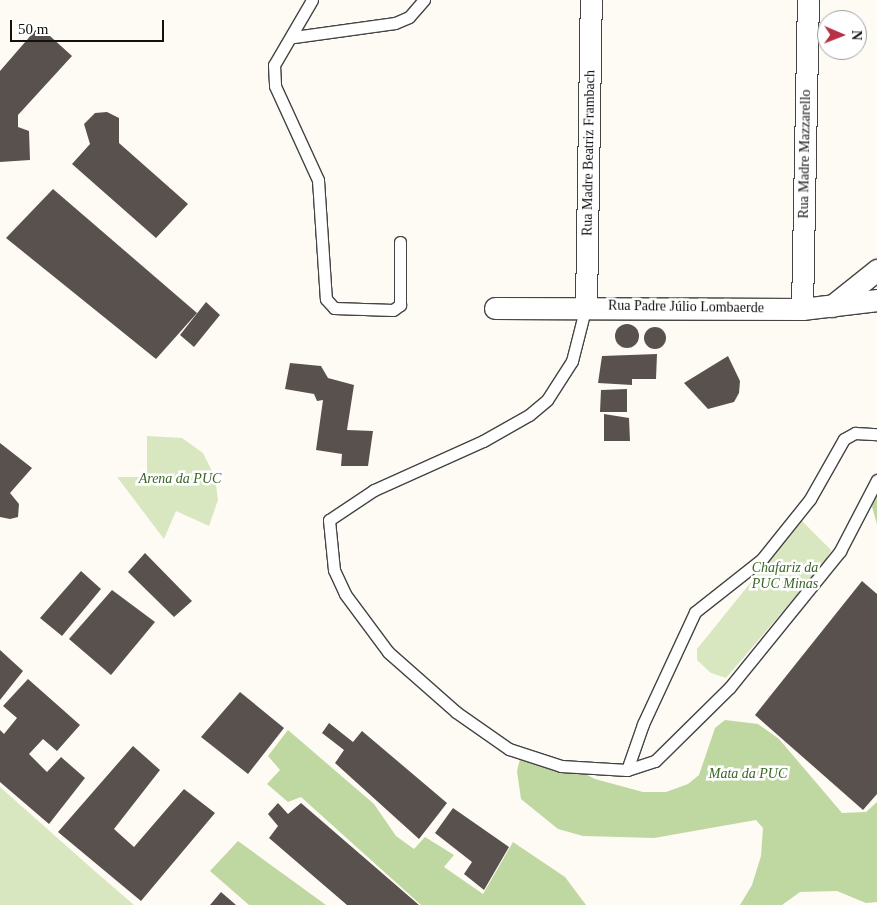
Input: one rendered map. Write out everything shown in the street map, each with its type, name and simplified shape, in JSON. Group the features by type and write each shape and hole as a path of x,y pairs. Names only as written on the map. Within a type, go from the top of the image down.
{"street":[{"name":"Rua Madre Beatriz Frambach","path":"586,306 591,0"},
{"name":"Rua Madre Mazzarello","path":"802,309 808,0"},
{"path":"832,307 877,270"},
{"name":"Rua Padre Júlio Lombaerde","path":"495,308 586,306 802,309 832,307 877,300"}],"lane":[{"path":"312,0 294,37 274,65 275,86 318,180 326,299 334,308 393,310 400,305 400,242"},
{"path":"294,37 395,23 409,17 424,0"},
{"path":"586,306 572,361 547,400 529,415 483,442 374,490 332,515 329,525 334,570 345,594 388,652 456,712 509,749 561,766 627,770 656,761 673,748 730,687 840,551 877,480"},
{"path":"627,770 643,724 695,612 762,559 810,499 844,439 855,433 877,434"}],"green space":[{"name":"Arena da PUC","path":"147,436 182,438 203,453 215,477 218,500 209,526 176,511 164,539 117,477 147,477"},
{"path":"877,491 877,524 871,503"},
{"name":"Chafariz da PUC Minas","path":"801,520 831,550 825,562 726,678 711,673 697,660 697,649"},
{"name":"Mata da PUC","path":"725,720 758,724 779,739 842,813 866,812 877,802 877,902 866,903 837,891 800,892 782,905 740,905 752,885 761,856 763,828 756,820 654,838 583,836 558,829 521,799 517,771 520,759 531,752 552,757 595,779 643,792 666,792 688,784 699,775 715,728"},
{"path":"288,730 374,804 396,836 414,849 425,837 454,855 444,867 483,894 513,842 565,877 586,905 421,905 301,797 288,802 267,784 280,770 268,756"},
{"path":"0,787 97,873 134,905 0,905"},
{"path":"238,841 326,905 249,905 210,871"}],"building":[{"path":"39,26 72,56 18,115 18,127 29,131 30,160 0,162 0,71"},
{"path":"107,112 119,118 119,143 188,204 156,238 72,164 90,144 84,124 95,113"},
{"path":"53,189 197,313 156,359 6,238"},
{"path":"206,302 220,315 194,347 180,335"},
{"path":"627,324 635,328 639,336 635,344 627,348 619,344 615,336 619,328"},
{"path":"655,327 663,330 666,338 663,346 655,349 647,346 644,338 647,330"},
{"path":"657,354 656,379 632,379 632,385 598,383 602,356"},
{"path":"728,356 740,381 739,393 734,402 708,409 684,383"},
{"path":"290,363 321,366 328,378 354,385 347,430 373,431 368,466 341,466 342,454 316,450 323,400 317,401 314,394 285,389"},
{"path":"627,389 627,412 600,412 601,390"},
{"path":"604,414 629,418 630,441 604,441"},
{"path":"0,443 32,468 10,493 19,504 18,517 10,519 0,517"},
{"path":"145,553 192,601 174,617 128,572"},
{"path":"81,571 101,589 62,636 40,618"},
{"path":"862,581 877,594 877,794 863,810 755,715"},
{"path":"112,590 155,622 111,675 69,639"},
{"path":"0,650 23,671 0,700"},
{"path":"28,679 80,725 57,751 43,739 29,754 47,772 61,757 85,778 49,824 0,782 0,730 4,734 17,718 3,706"},
{"path":"240,692 284,728 248,774 201,737"},
{"path":"329,723 353,742 362,731 447,803 419,839 335,763 344,750 322,733"},
{"path":"133,746 160,770 114,829 134,847 184,789 215,813 141,901 58,832"},
{"path":"278,803 288,814 301,803 419,905 347,905 269,838 278,826 268,814"},
{"path":"453,808 509,847 484,890 464,874 472,862 435,833"},
{"path":"221,892 236,905 210,905"}]}
